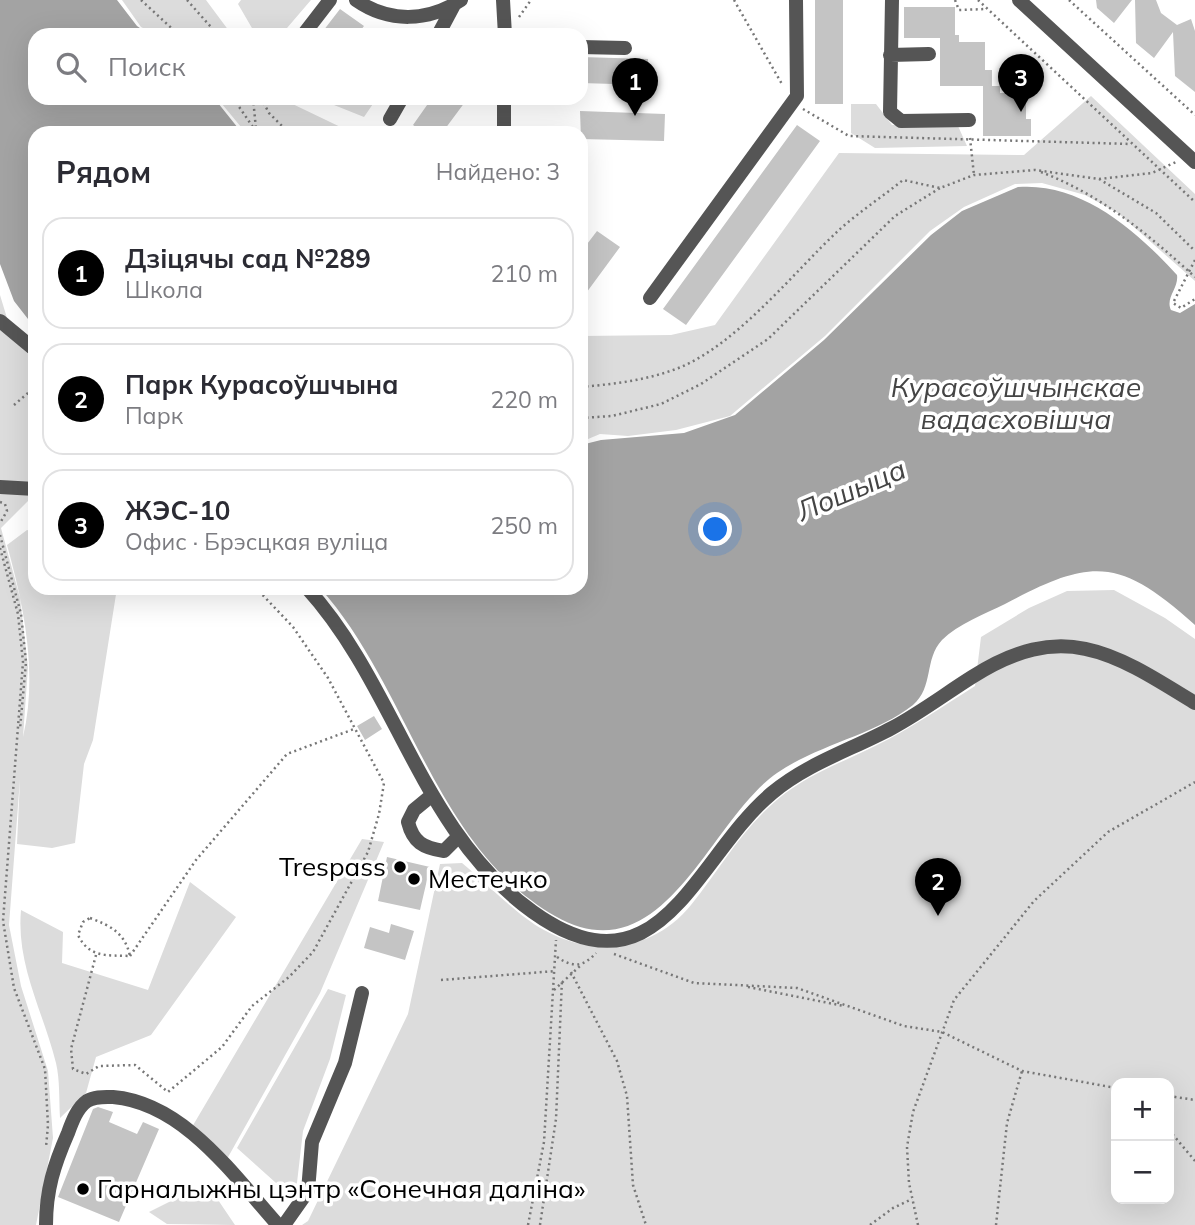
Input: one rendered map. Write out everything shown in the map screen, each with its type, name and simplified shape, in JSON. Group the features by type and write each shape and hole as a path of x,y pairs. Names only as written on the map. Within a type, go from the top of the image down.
{"street":[{"path":"308,28 330,0"},
{"path":"356,0 383,15 403,17 425,16 458,2"},
{"path":"503,0 510,28"},
{"path":"650,298 797,96 796,0"},
{"path":"892,0 890,112 901,121 969,120"},
{"path":"1019,0 1191,158"},
{"path":"442,28 458,2"},
{"path":"588,47 625,48"},
{"path":"890,55 929,54"},
{"path":"390,119 398,105"},
{"path":"503,126 504,105"},
{"path":"0,321 28,344"},
{"path":"0,487 28,489"},
{"path":"313,595 332,615 361,660 431,796 458,837 501,884 531,911 556,927 601,941 626,937 665,919 680,905 740,823 773,793 816,762 892,727 1008,657 1038,647 1064,645 1088,648 1130,664 1195,703"},
{"path":"431,796 414,810 408,822 412,837 427,849 444,851 458,837"},
{"path":"284,1225 307,1191 312,1142 345,1063 362,993"},
{"path":"46,1225 46,1196 50,1175 76,1113 87,1101 102,1097 126,1098 149,1105 173,1118 200,1140 278,1225"}],"path":[{"path":"141,0 171,28"},
{"path":"187,0 212,28"},
{"path":"511,28 531,0"},
{"path":"734,0 793,103 849,136 1131,144"},
{"path":"955,0 959,10 987,9"},
{"path":"978,0 1195,202"},
{"path":"1069,0 1195,115"},
{"path":"238,105 252,126"},
{"path":"254,105 256,126"},
{"path":"265,105 282,126"},
{"path":"969,120 974,175"},
{"path":"588,418 612,416 661,404 701,384 768,339 895,216 940,188 974,175 1035,170 1099,179 1161,171 1191,158"},
{"path":"1035,170 1076,186 1120,214 1195,277"},
{"path":"1099,179 1156,214 1195,251"},
{"path":"588,386 626,383 681,367 709,351 769,301 841,228 903,180 940,188"},
{"path":"1195,260 1172,303 1181,308 1195,299"},
{"path":"15,405 28,393"},
{"path":"0,502 5,504 7,511 0,523"},
{"path":"0,535 21,614 26,662 3,921 14,988 45,1069 48,1125 46,1149"},
{"path":"0,548 12,586 20,633 23,662 20,729"},
{"path":"96,955 71,1049 73,1069 86,1073 99,1066 135,1065 168,1092 222,1048 252,1006 289,977 313,952 368,852 379,814 384,783 328,678 293,626 263,595"},
{"path":"130,956 196,860 287,754 354,729"},
{"path":"918,1225 912,1199 907,1147 913,1112 954,1000 1034,901 1108,832 1195,782"},
{"path":"90,918 119,932 127,943 130,956 96,955 84,947 78,935 83,922 90,918"},
{"path":"528,1225 543,1153 557,957 556,927"},
{"path":"554,990 571,972 598,951 601,941"},
{"path":"601,941 612,954 694,983 797,988 904,1026 942,1032 1022,1071 1111,1087"},
{"path":"557,957 569,965 582,965"},
{"path":"441,980 556,971"},
{"path":"571,972 617,1061 627,1096 633,1185 646,1225"},
{"path":"540,1225 556,1119 562,980"},
{"path":"734,984 858,1009"},
{"path":"996,1225 1007,1123 1022,1071"},
{"path":"1174,1097 1195,1100"},
{"path":"1174,1136 1195,1161"},
{"path":"870,1225 893,1208 912,1199"}],"shaded area":[{"path":"122,0 206,0 227,28 143,28"},
{"path":"241,0 311,0 287,28 252,28 238,4"},
{"path":"1091,96 1195,194 1195,281 1118,213 1085,195 1042,183 1015,184 964,207 930,231 825,336 730,416 676,430 628,436 600,434 588,439 588,336 671,335 715,325 839,153 1024,155"},
{"path":"851,104 876,104 892,125 958,126 967,146 875,148 851,133"},
{"path":"223,105 295,105 338,126 240,126"},
{"path":"334,105 372,105 364,117"},
{"path":"0,295 14,341 28,354 28,501 1,528 20,598 7,545 27,530 28,595 116,595 93,740 84,764 75,843 52,848 17,844 20,779 9,925 21,986 48,1071 53,1138 36,1225 0,1225","holes":["20,598 27,640 29,689 23,737 28,667"]},
{"path":"1114,590 1165,618 1195,639 1195,1225 302,1225 308,1221 408,1014 440,864 462,863 523,916 563,939 603,947 641,941 676,920 691,905 742,836 789,790 901,732 975,686 981,637 1029,608 1067,591"},
{"path":"362,839 384,842 320,993 227,1159 192,1127"},
{"path":"190,882 236,917 151,1035 96,1057 86,1093 60,1118 57,1070 26,969 21,910 63,932 62,963 148,990"},
{"path":"328,989 346,995 330,1059 303,1131 295,1200 237,1148"},
{"path":"193,1190 212,1191 235,1225 167,1224 149,1212"}],"water":[{"path":"0,0 117,0 140,28 28,28 28,105 220,105 236,126 28,126 28,319 14,301 0,264"},
{"name":"Курасоўшчынскае вадасховішча","path":"1018,187 1064,192 1106,212 1144,242 1177,275 1170,301 1171,310 1180,313 1195,304 1195,625 1146,587 1125,577 1105,572 1084,572 1035,589 948,634 936,648 924,690 913,705 882,724 811,754 777,773 752,795 681,886 655,911 626,927 593,930 555,916 514,886 480,850 451,808 351,628 325,595 588,595 588,443 684,433 735,415 824,340 931,235 962,211"}],"building":[{"path":"815,0 843,0 843,104 815,104"},
{"path":"1096,0 1132,0 1114,23 1097,8"},
{"path":"1135,0 1156,0 1161,13 1177,25 1191,19 1195,31 1195,92 1175,76 1173,32 1154,58 1136,43"},
{"path":"904,7 955,7 955,35 959,35 959,42 985,42 985,70 992,70 992,86 1000,86 1000,93 1026,93 1026,119 1031,119 1031,136 983,136 983,86 940,86 940,38 904,38"},
{"path":"340,9 364,26 362,28 325,28"},
{"path":"588,57 648,59 647,85 588,83"},
{"path":"427,105 463,105 447,126 413,125"},
{"path":"580,111 665,114 664,141 588,139 588,126 581,126"},
{"path":"797,125 820,141 686,325 663,309"},
{"path":"597,231 620,247 588,290 588,243"},
{"path":"374,716 382,729 365,740 357,726"},
{"path":"387,857 430,867 420,910 378,901"},
{"path":"391,924 414,931 405,960 364,948 370,927 389,933"},
{"path":"98,1107 113,1112 109,1122 137,1134 143,1122 159,1129 119,1222 58,1197 93,1109"}],"place":[{"name":"ЖЭС-10","path":"1021,112"},
{"name":"Дзіцячы сад №289","path":"635,116"},
{"name":"Trespass","path":"400,867"},
{"name":"Местечко","path":"414,879"},
{"name":"Парк Курасоўшчына","path":"938,916"},
{"name":"Гарналыжны цэнтр «Сонечная даліна»","path":"83,1189"}],"water label":[{"name":"Лошыца","path":"851,490"}]}
